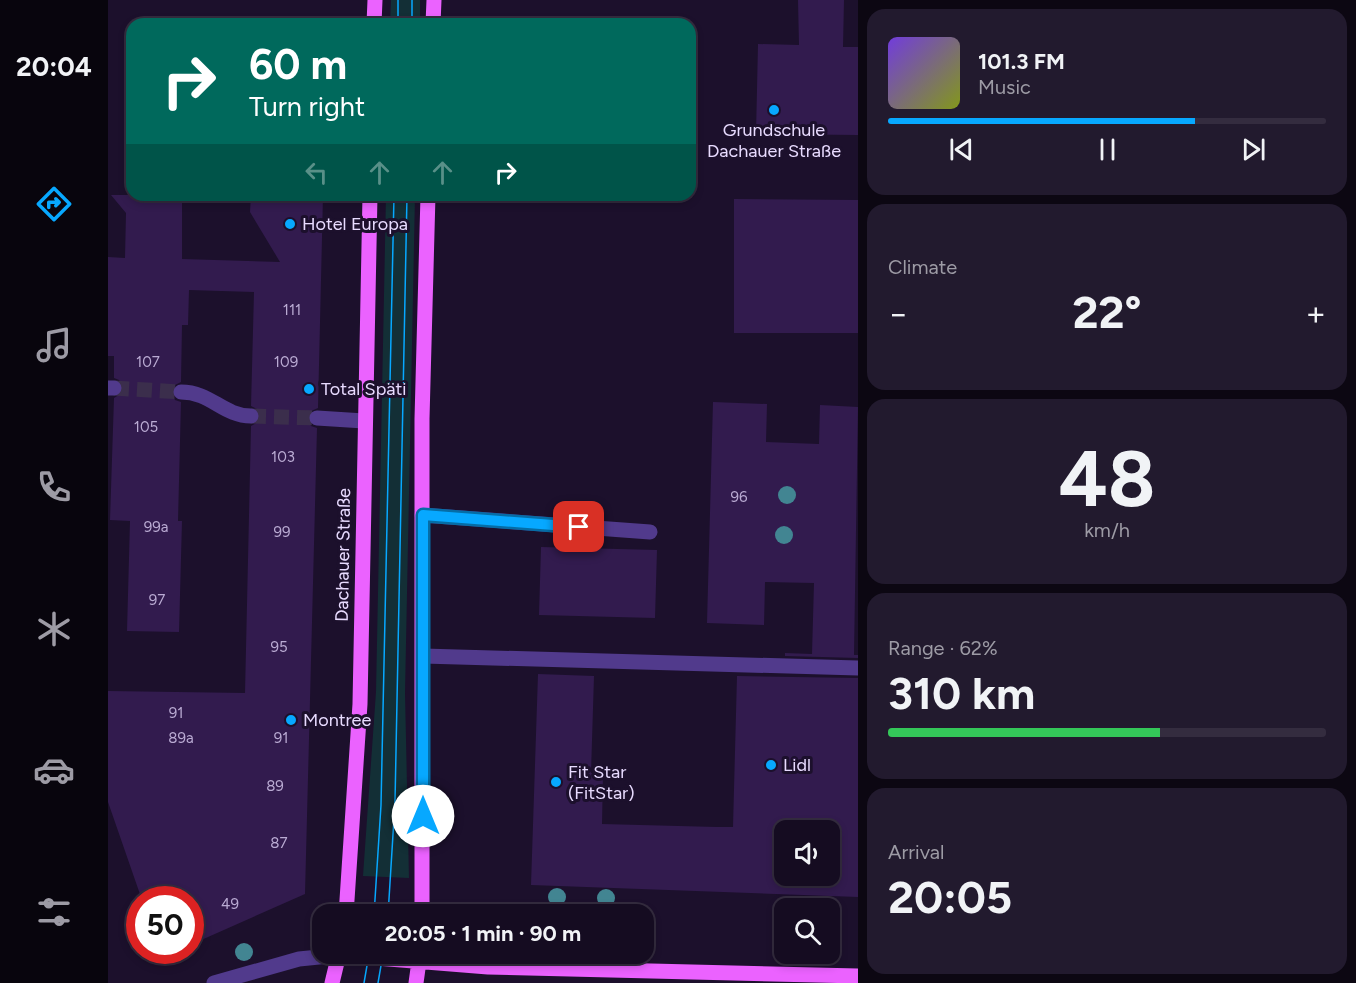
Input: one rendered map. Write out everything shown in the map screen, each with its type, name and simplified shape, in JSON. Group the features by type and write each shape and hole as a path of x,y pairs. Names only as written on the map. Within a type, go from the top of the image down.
{"main road":[{"path":"374,18 375,0"},
{"path":"433,18 434,0"},
{"name":"Dachauer Straße","path":"347,904 360,704 370,201"},
{"path":"422,904 422,419 428,201"},
{"path":"332,983 337,964"},
{"path":"416,983 418,964"},
{"path":"465,964 681,978 858,976"}],"street":[{"path":"181,392 197,392 239,416 251,416"},
{"path":"317,418 364,421"},
{"path":"423,515 650,532"},
{"path":"423,656 858,668"},
{"path":"214,983 312,957"}],"green space":[{"path":"391,0 420,0 420,18 390,18"},
{"path":"386,201 415,201 405,693 409,878 363,876 376,692"}],"building":[{"path":"798,0 844,0 843,47 858,47 858,135 756,134 758,44 799,45"},
{"path":"111,195 126,195 126,201 182,201 182,259 280,262 250,212 251,201 323,201 318,408 309,412 307,418 311,426 317,428 305,894 204,939 204,886 137,886 108,802 108,691 245,693 251,426 258,422 261,416 257,409 251,406 254,292 189,290 188,325 182,325 181,382 173,386 171,392 175,400 181,402 178,521 182,521 179,632 127,631 130,521 110,520 114,398 122,393 124,387 119,380 114,378 114,356 108,356 108,257 125,258 126,213"},
{"path":"734,199 858,200 858,333 734,333"},
{"path":"713,402 767,404 766,442 819,444 820,405 858,407 854,655 858,655 858,658 785,656 785,653 812,654 814,583 765,582 764,625 707,623"},
{"path":"541,547 657,550 655,618 539,615"},
{"path":"538,674 594,676 591,773 603,773 602,824 717,827 733,827 737,676 858,678 858,897 531,885"}],"tunnel":[{"path":"114,388 181,392"},
{"path":"251,416 317,418"}],"tram line":[{"path":"398,0 398,18"},
{"path":"412,0 412,18"},
{"path":"375,904 381,805 394,201"},
{"path":"389,904 395,802 407,201"},
{"path":"364,983 367,964"},
{"path":"378,983 381,964"}],"place":[{"name":"Grundschule Dachauer Straße","path":"774,110"},
{"name":"Hotel Europa","path":"290,224"},
{"name":"Total Späti","path":"309,389"},
{"name":"Montree","path":"291,720"},
{"name":"Lidl","path":"771,765"},
{"name":"Fit Star (FitStar)","path":"556,782"}],"route":[{"path":"423,816 423,515 579,527"}]}
